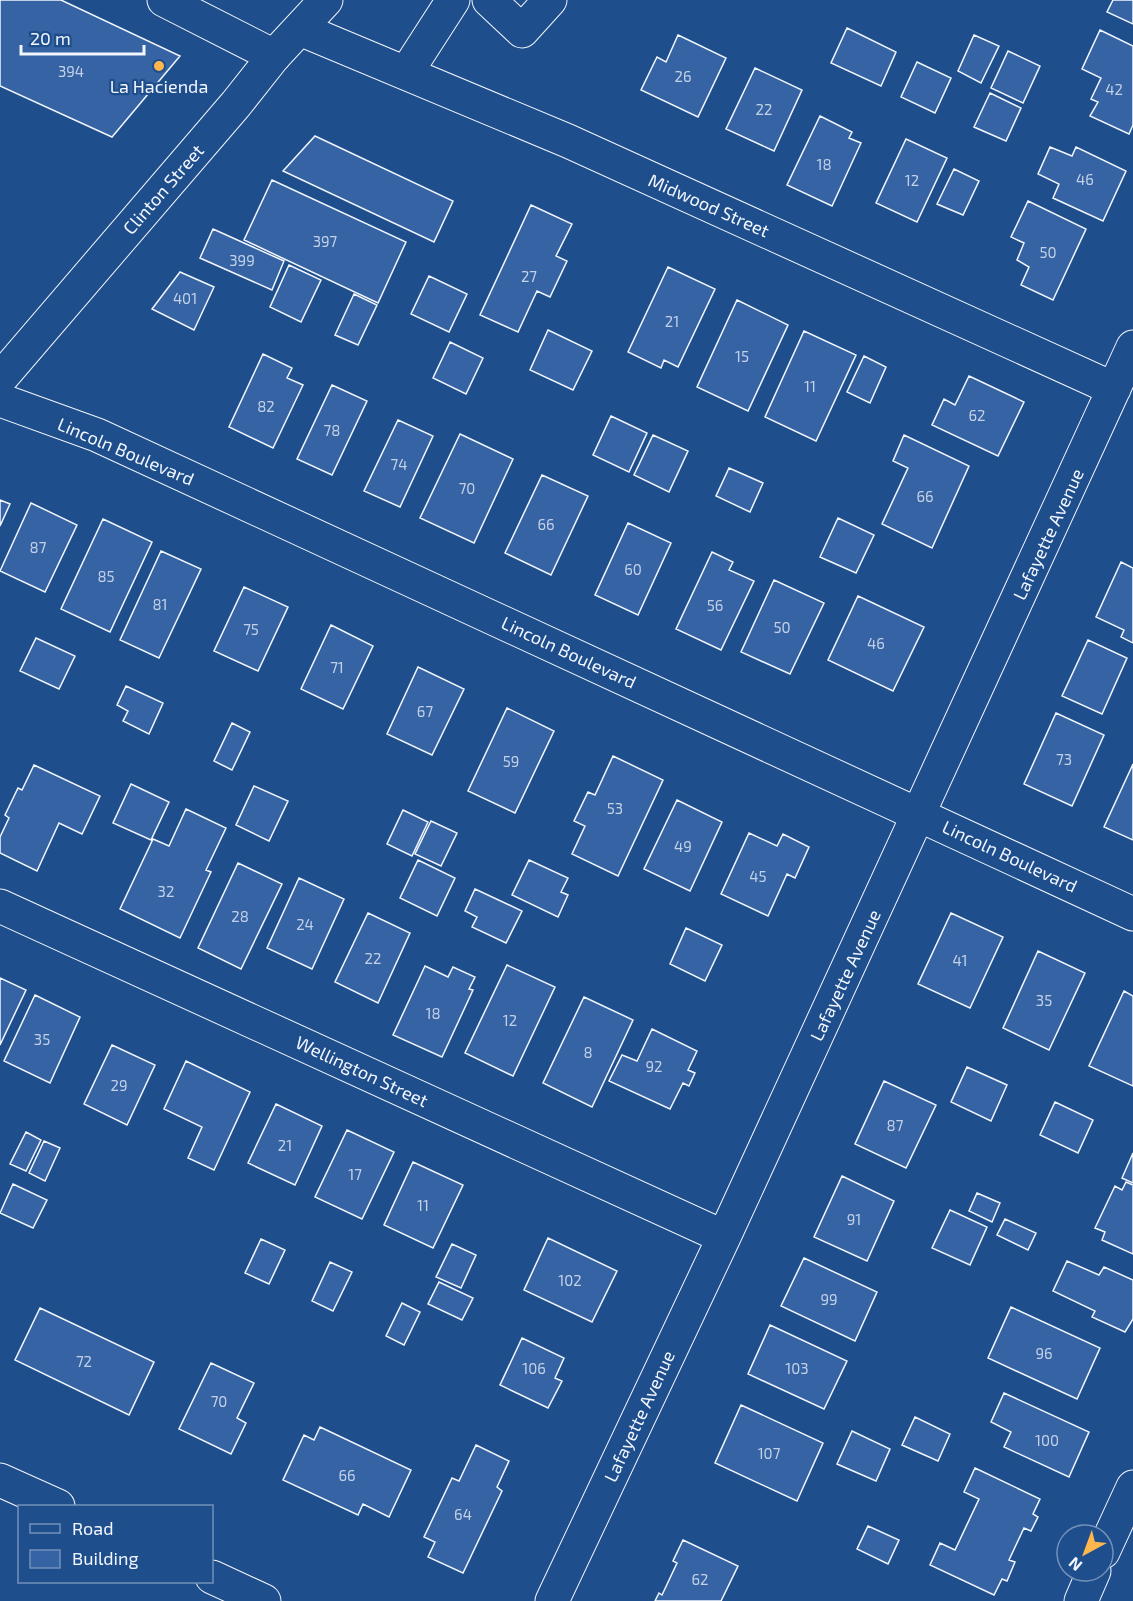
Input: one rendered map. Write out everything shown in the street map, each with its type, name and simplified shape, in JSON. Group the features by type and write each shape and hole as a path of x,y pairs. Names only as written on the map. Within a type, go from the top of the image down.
{"street":[{"path":"165,0 274,56"},
{"name":"Clinton Street","path":"0,379 237,104 274,56 326,0"},
{"path":"406,73 453,0"},
{"path":"492,1 522,32 550,0"},
{"name":"Midwood Street","path":"300,29 568,141 1114,389"},
{"name":"Lafayette Avenue","path":"552,1601 724,1237 1133,348"},
{"name":"Lincoln Boulevard","path":"0,400 97,435 1133,914"},
{"name":"Wellington Street","path":"0,906 724,1237"},
{"path":"0,1480 56,1505"},
{"path":"1115,1526 1133,1487"},
{"path":"213,1577 264,1601"},
{"path":"1081,1601 1089,1583"}],"building":[{"path":"0,0 61,0 180,56 112,137 0,86"},
{"path":"1113,0 1133,0 1133,24 1107,12"},
{"path":"847,28 896,52 881,86 831,63"},
{"path":"1100,30 1133,46 1133,125 1129,134 1090,116 1098,102 1091,99 1101,78 1082,69"},
{"path":"678,35 726,58 698,117 641,90 657,57 666,62"},
{"path":"974,35 999,46 981,83 958,71"},
{"path":"1008,51 1040,66 1023,103 991,88"},
{"path":"917,62 951,78 935,113 901,97"},
{"path":"755,68 802,90 774,151 726,129"},
{"path":"990,93 1021,108 1006,141 974,127"},
{"path":"820,116 852,132 849,138 861,143 832,206 787,185"},
{"path":"315,136 453,201 434,242 283,171"},
{"path":"906,139 947,158 917,222 876,203"},
{"path":"1050,147 1072,156 1076,147 1126,171 1103,221 1053,198 1059,184 1038,174"},
{"path":"954,169 979,181 963,215 937,204"},
{"path":"272,180 406,242 378,303 244,240"},
{"path":"1028,201 1086,229 1053,300 1021,285 1029,267 1017,260 1024,243 1011,237"},
{"path":"531,205 572,224 556,256 567,261 550,297 537,291 518,332 480,315"},
{"path":"213,229 284,261 272,290 200,258"},
{"path":"289,265 321,280 301,322 270,307"},
{"path":"668,267 715,289 678,367 664,360 661,368 628,352"},
{"path":"180,272 214,287 194,330 152,309"},
{"path":"429,276 467,294 449,332 411,314"},
{"path":"354,294 377,305 358,345 335,335"},
{"path":"737,300 788,325 748,411 697,387"},
{"path":"548,330 592,351 573,390 530,370"},
{"path":"804,331 856,355 816,441 765,417"},
{"path":"450,342 483,358 466,394 433,378"},
{"path":"263,354 292,368 287,378 303,385 273,448 229,427"},
{"path":"864,356 886,367 870,403 847,392"},
{"path":"969,376 1024,402 998,456 932,425 944,399 955,405"},
{"path":"332,385 367,401 332,475 297,459"},
{"path":"611,416 647,433 629,472 593,455"},
{"path":"398,420 433,436 400,507 364,491"},
{"path":"460,434 513,459 474,543 420,518"},
{"path":"653,435 688,451 669,492 634,475"},
{"path":"904,435 969,466 932,548 882,524 908,468 893,461"},
{"path":"729,468 763,483 750,512 716,496"},
{"path":"542,475 588,496 551,575 505,553"},
{"path":"0,500 10,504 0,526"},
{"path":"31,503 77,525 45,592 0,571"},
{"path":"838,518 874,535 856,573 820,557"},
{"path":"103,519 152,542 110,632 61,609"},
{"path":"628,523 671,543 638,615 595,595"},
{"path":"161,551 201,569 159,658 120,640"},
{"path":"712,552 733,562 729,570 754,581 721,650 676,629"},
{"path":"1121,562 1133,568 1133,643 1121,637 1124,630 1096,617"},
{"path":"774,580 824,603 790,674 741,652"},
{"path":"244,587 288,607 258,671 214,651"},
{"path":"858,596 924,627 893,691 828,660"},
{"path":"331,625 373,646 343,709 301,689"},
{"path":"36,638 75,656 59,689 20,671"},
{"path":"1088,640 1127,658 1102,714 1062,696"},
{"path":"418,667 464,689 432,755 387,734"},
{"path":"126,686 163,703 149,734 123,721 128,711 117,705"},
{"path":"507,708 554,731 515,813 468,791"},
{"path":"1056,713 1104,735 1072,806 1024,784"},
{"path":"232,723 250,732 232,770 214,761"},
{"path":"613,756 663,780 618,876 572,854 585,826 574,821 588,792 595,795"},
{"path":"1133,764 1133,840 1104,827"},
{"path":"34,765 100,796 82,834 59,823 37,871 0,853 0,837 9,818 5,815 18,788 22,790"},
{"path":"131,784 169,802 151,840 113,823"},
{"path":"254,786 288,801 269,841 236,825"},
{"path":"677,800 722,822 690,891 644,869"},
{"path":"186,809 226,828 206,870 211,872 180,938 120,909 153,839 169,846"},
{"path":"403,810 428,822 412,856 387,844"},
{"path":"431,821 457,833 441,866 415,854"},
{"path":"749,833 777,846 783,834 809,847 795,878 787,874 768,916 721,894"},
{"path":"418,860 455,878 437,916 400,898"},
{"path":"529,860 568,878 561,892 568,895 558,917 512,895"},
{"path":"238,863 282,884 241,969 198,948"},
{"path":"299,878 344,899 312,969 267,948"},
{"path":"475,889 522,911 506,943 472,927 477,917 465,911"},
{"path":"368,913 410,933 378,1003 335,982"},
{"path":"951,913 1003,937 970,1008 918,984"},
{"path":"686,928 722,945 705,981 670,964"},
{"path":"1038,951 1085,973 1049,1050 1003,1028"},
{"path":"507,965 555,987 513,1076 465,1053"},
{"path":"425,966 448,977 453,967 475,977 469,989 473,990 442,1057 393,1035"},
{"path":"0,978 26,990 0,1045"},
{"path":"1124,991 1133,996 1133,1086 1089,1066"},
{"path":"35,995 80,1017 50,1083 4,1061"},
{"path":"584,997 633,1020 592,1107 543,1083"},
{"path":"652,1029 697,1051 688,1070 695,1073 689,1086 683,1083 670,1109 609,1081 622,1055 637,1061"},
{"path":"112,1045 155,1065 127,1125 84,1104"},
{"path":"186,1061 250,1092 214,1170 188,1158 202,1127 164,1109"},
{"path":"967,1067 1007,1085 991,1121 951,1102"},
{"path":"884,1081 936,1105 906,1168 855,1144"},
{"path":"1055,1102 1093,1120 1078,1153 1040,1135"},
{"path":"276,1104 322,1126 295,1185 248,1163"},
{"path":"347,1130 394,1152 362,1219 315,1197"},
{"path":"26,1132 41,1140 26,1171 10,1164"},
{"path":"44,1141 60,1148 45,1181 29,1173"},
{"path":"1133,1153 1133,1183 1122,1178"},
{"path":"413,1162 463,1185 433,1248 384,1225"},
{"path":"842,1176 894,1201 867,1261 814,1237"},
{"path":"1126,1182 1133,1185 1133,1254 1102,1240 1105,1232 1095,1228 1115,1186 1122,1190"},
{"path":"13,1184 47,1200 33,1228 0,1213"},
{"path":"977,1193 1000,1203 992,1222 969,1211"},
{"path":"950,1210 987,1227 970,1265 932,1248"},
{"path":"1005,1219 1036,1233 1028,1250 997,1235"},
{"path":"548,1238 617,1271 592,1322 524,1290"},
{"path":"261,1239 285,1250 269,1284 245,1273"},
{"path":"452,1244 476,1255 461,1288 436,1277"},
{"path":"804,1258 877,1292 855,1341 781,1306"},
{"path":"1067,1261 1099,1275 1104,1267 1133,1280 1133,1319 1125,1332 1092,1317 1095,1311 1053,1291"},
{"path":"330,1262 352,1272 333,1311 312,1301"},
{"path":"439,1282 473,1298 462,1320 428,1304"},
{"path":"402,1303 420,1312 404,1345 386,1336"},
{"path":"1011,1307 1100,1348 1077,1399 988,1358"},
{"path":"40,1308 154,1362 129,1415 15,1360"},
{"path":"770,1325 847,1361 824,1409 748,1374"},
{"path":"522,1338 564,1358 555,1378 562,1381 548,1408 500,1385"},
{"path":"211,1363 254,1383 237,1418 246,1423 231,1454 179,1429"},
{"path":"1004,1393 1089,1432 1069,1477 1004,1447 1011,1432 991,1422"},
{"path":"741,1405 823,1443 797,1501 715,1463"},
{"path":"915,1417 950,1434 938,1461 902,1445"},
{"path":"320,1427 411,1470 389,1517 363,1504 358,1515 283,1480 304,1435 314,1440"},
{"path":"852,1431 890,1449 876,1481 837,1464"},
{"path":"476,1445 509,1461 497,1487 502,1491 463,1573 428,1557 435,1542 424,1537 452,1478 459,1481"},
{"path":"975,1468 1040,1499 1033,1514 1038,1517 1031,1531 1024,1528 1009,1560 1015,1562 1007,1581 1002,1579 994,1595 930,1565 940,1543 955,1550 979,1499 964,1492"},
{"path":"868,1526 899,1540 888,1564 857,1549"},
{"path":"683,1540 738,1566 721,1601 655,1601 659,1593 662,1595 677,1563 673,1561"}],"place":[{"name":"La Hacienda","path":"159,66"}]}
